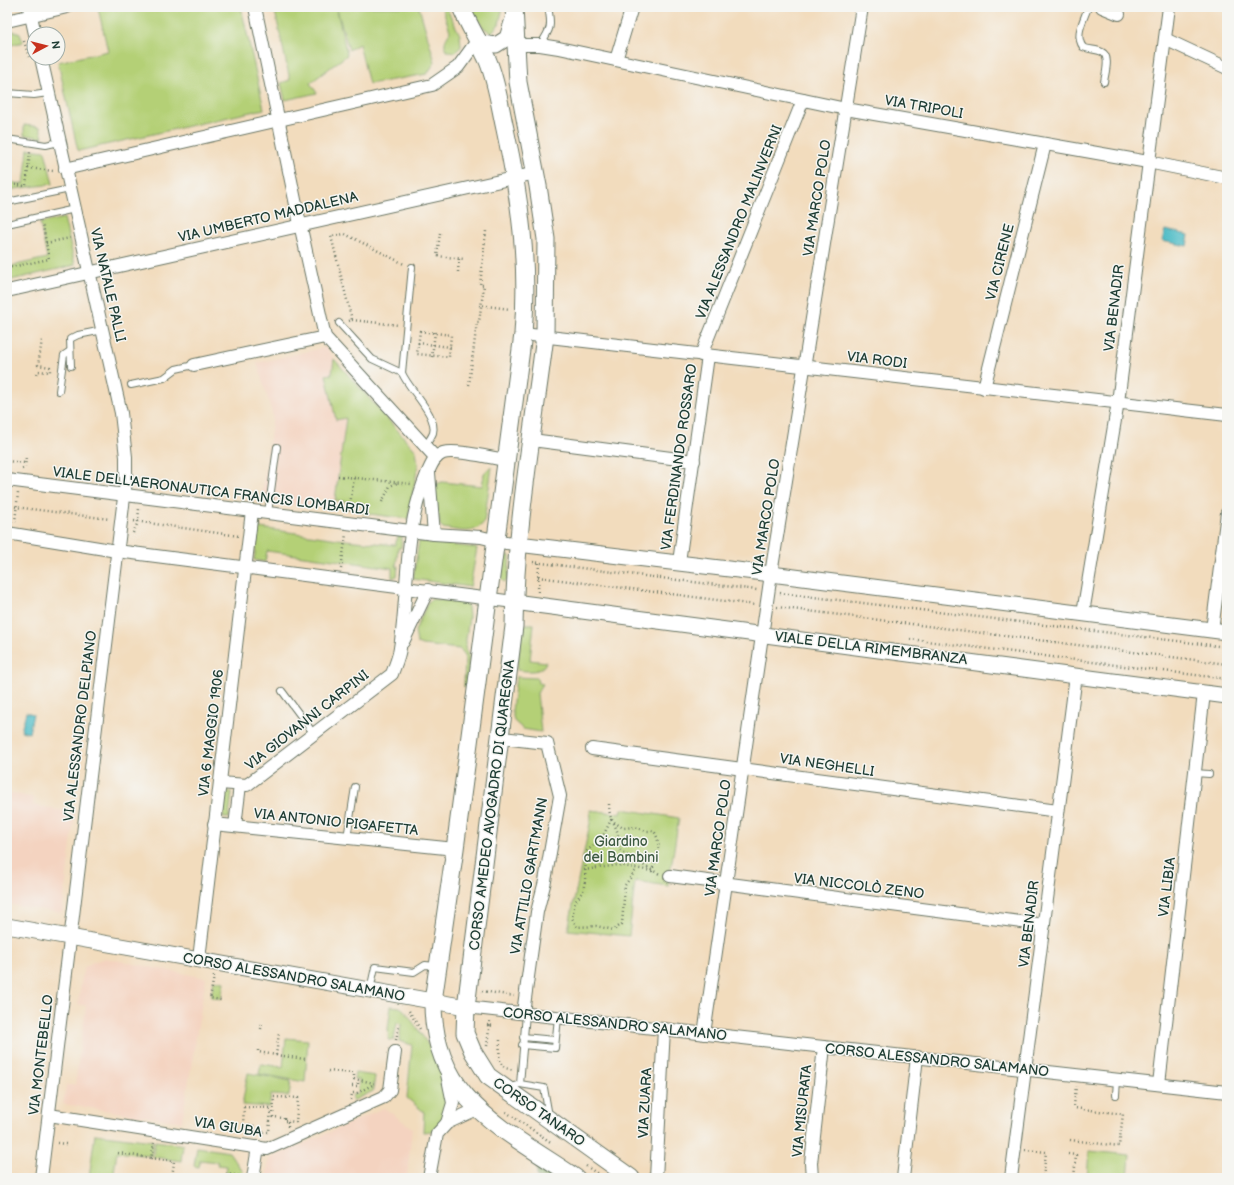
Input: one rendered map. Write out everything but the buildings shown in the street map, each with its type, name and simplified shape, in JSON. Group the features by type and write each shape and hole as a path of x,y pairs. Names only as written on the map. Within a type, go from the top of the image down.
{"main road":[{"path":"461,7 488,62 516,177 524,240 526,295 523,334 495,540 456,850 433,1001 433,1024 445,1062 458,1089 477,1110 576,1178"},
{"path":"514,11 518,82 536,172 546,239 545,336 532,440"},
{"name":"CORSO AMEDEO AVOGADRO DI QUAREGNA","path":"466,1007 502,738 514,626 518,544 532,440"},
{"name":"CORSO TANARO","path":"466,1007 465,1033 473,1052 488,1076 515,1089 549,1120 631,1178"}],"street":[{"path":"7,21 30,11 67,7"},
{"path":"254,7 325,336 424,447 436,458"},
{"path":"616,60 632,7"},
{"name":"VIA MARCO POLO","path":"704,1034 771,574 862,7"},
{"path":"1102,7 1119,14"},
{"name":"VIA BENADIR","path":"1083,613 1118,402 1169,7"},
{"path":"30,11 33,26"},
{"path":"469,26 482,43 496,45 507,38 514,11"},
{"path":"1165,38 1227,68"},
{"path":"65,168 432,85 458,67 477,42"},
{"name":"VIA TRIPOLI","path":"516,45 540,45 846,109 1148,162 1227,178"},
{"name":"VIA NATALE PALLI","path":"38,66 48,92 55,143 65,168 70,189 70,210 90,273 121,413 126,457 125,495 118,520"},
{"name":"VIA ALESSANDRO MALINVERNI","path":"705,355 804,100"},
{"name":"VIA CIRENE","path":"984,388 1045,144"},
{"name":"VIA UMBERTO MADDALENA","path":"7,291 536,172"},
{"name":"VIA RODI","path":"523,334 1227,415"},
{"path":"194,365 325,336"},
{"name":"VIA FERDINANDO ROSSARO","path":"679,562 694,461 705,355"},
{"path":"532,440 694,461"},
{"path":"400,648 411,531 422,487 428,472 436,458 443,453 454,453 506,460"},
{"path":"428,472 434,534"},
{"name":"VIALE DELL'AERONAUTICA FRANCIS LOMBARDI","path":"7,480 518,544"},
{"name":"VIA 6 MAGGIO 1906","path":"199,959 214,824 247,567 252,511"},
{"path":"1212,630 1227,513"},
{"name":"VIA ALESSANDRO DELPIANO","path":"71,936 117,551 118,520"},
{"path":"10,534 117,551 340,578 514,602"},
{"path":"518,544 679,562 1227,632"},
{"path":"400,648 428,590"},
{"name":"VIALE DELLA RIMEMBRANZA","path":"514,602 1227,696"},
{"name":"VIA GIOVANNI CARPINI","path":"220,783 247,785 392,674 400,648"},
{"name":"VIA BENADIR","path":"1011,1178 1076,675"},
{"name":"VIA LIBIA","path":"1159,1084 1204,693"},
{"name":"VIA ATTILIO GARTMANN","path":"502,738 547,743 560,796 545,881 537,912 524,1014"},
{"name":"VIA NEGHELLI","path":"592,749 1058,811"},
{"name":"VIA GIOVANNI CARPINI","path":"235,826 240,785"},
{"name":"VIA ANTONIO PIGAFETTA","path":"214,824 456,850"},
{"name":"VIA NICCOLÒ ZENO","path":"670,876 726,885 1044,924"},
{"name":"CORSO ALESSANDRO SALAMANO","path":"7,926 71,936 466,1007 1227,1092"},
{"name":"VIA MONTEBELLO","path":"41,1178 71,936"},
{"name":"VIA ZUARA","path":"656,1178 664,1029"},
{"name":"VIA GIUBA","path":"48,1116 258,1147 267,1148 277,1146 384,1097 390,1090 396,1046"},
{"name":"VIA MISURATA","path":"812,1178 811,1163 824,1047"},
{"path":"902,1178 917,1057"},
{"path":"445,1062 453,1103 447,1123"},
{"path":"430,1178 437,1134 447,1123 477,1110"},
{"path":"250,1177 258,1147"}],"lane":[{"path":"540,45 549,32 552,22 548,7"},
{"path":"1088,7 1079,36 1080,43 1083,47 1101,52 1105,55 1104,82"},
{"path":"7,94 34,95 48,92"},
{"path":"7,139 46,145 55,143"},
{"path":"7,202 70,189"},
{"path":"7,224 70,210"},
{"path":"412,267 402,373 405,381 432,421 433,434 424,447"},
{"path":"339,323 372,359 402,373"},
{"path":"71,366 70,339 78,335 103,330"},
{"path":"59,391 64,355 70,351"},
{"path":"131,385 164,378 176,368 194,365"},
{"path":"268,513 277,447"},
{"path":"282,691 314,734"},
{"path":"1195,773 1210,774"},
{"path":"347,838 355,787"},
{"path":"370,990 375,967 414,972 425,965 439,966"},
{"path":"524,1014 520,1070 515,1089 544,1088 549,1110 549,1120"},
{"path":"522,1045 555,1048 558,1017"},
{"path":"523,1037 556,1040"},
{"path":"1116,1095 1118,1080"}],"path":[{"path":"22,35 26,42"},
{"path":"28,168 56,171 55,143"},
{"path":"7,184 26,186 30,152"},
{"path":"70,210 71,238 73,245"},
{"path":"7,268 49,259 43,225"},
{"path":"469,385 477,322 479,322 480,305 484,285 480,285 486,231"},
{"path":"440,233 438,256 464,259"},
{"path":"352,320 331,236 345,234 412,267"},
{"path":"46,243 71,238"},
{"path":"458,272 460,258"},
{"path":"480,305 514,310"},
{"path":"339,323 352,320 406,326"},
{"path":"420,331 451,335 449,357 417,354 418,342 420,331"},
{"path":"432,356 435,332"},
{"path":"38,374 38,371 50,372 50,367 38,365 42,340"},
{"path":"418,342 451,346"},
{"path":"22,470 25,468 26,457"},
{"path":"7,461 25,463"},
{"path":"338,476 397,482 422,487"},
{"path":"340,578 354,478"},
{"path":"382,502 390,486 397,482"},
{"path":"10,534 17,508 19,492"},
{"path":"131,538 138,522 140,501"},
{"path":"7,506 118,520"},
{"path":"134,521 242,536 244,539"},
{"path":"533,562 1227,647"},
{"path":"539,563 537,592 545,593"},
{"path":"538,577 1227,664"},
{"path":"905,638 1227,679"},
{"path":"609,804 611,820 617,831 620,849 623,853 644,864 652,871"},
{"path":"611,820 603,836 587,849 583,891 575,902 572,918 577,927 582,928 596,926 614,930 622,924 625,885 636,870"},
{"path":"611,820 623,828 635,827 646,831 654,831 660,845 659,854 652,871"},
{"path":"584,870 618,865 670,876"},
{"path":"214,976 210,998 221,1000"},
{"path":"486,992 490,999 487,1052"},
{"path":"403,1006 408,1010 423,1034"},
{"path":"261,1029 262,1022"},
{"path":"488,1025 494,1026"},
{"path":"396,1046 399,1026"},
{"path":"276,1054 279,1033"},
{"path":"500,1040 499,1060 504,1068 520,1070"},
{"path":"258,1050 258,1052 305,1059"},
{"path":"328,1071 354,1073 354,1079 375,1083 357,1093 352,1093 351,1101 348,1101"},
{"path":"1070,1140 1119,1146 1122,1114 1074,1107 1077,1075"},
{"path":"357,1093 358,1080"},
{"path":"352,1086 358,1086"},
{"path":"274,1097 298,1098 296,1122 288,1121 284,1121 284,1118 273,1117 274,1097"},
{"path":"244,1107 271,1108 269,1132 254,1132 255,1126 243,1125 244,1107"},
{"path":"288,1121 288,1132"},
{"path":"151,1158 154,1139"},
{"path":"57,1143 66,1144"},
{"path":"1023,1150 1046,1152 1043,1178"},
{"path":"118,1153 174,1161 172,1178"},
{"path":"1068,1154 1076,1155 1074,1178"},
{"path":"226,1174 250,1177"}],"shaded area":[{"path":"326,347 334,359 416,451 418,465 415,485 362,513 363,504 335,500 316,498 315,507 261,501 273,416 257,363"},
{"path":"7,792 34,798 33,805 75,813 62,913 7,904"},
{"path":"105,958 206,978 182,1122 63,1104 66,1085 75,1085 86,1006 78,1004 84,968 91,963"},
{"path":"384,1108 412,1128 407,1178 266,1178 269,1159"}],"green space":[{"path":"241,7 264,109 78,151 59,66 66,66 66,60 108,51 98,8"},
{"path":"274,7 419,7 435,62 427,74 369,84 359,44 349,50 337,10 347,55 310,83 317,93 285,100 281,83 290,80"},
{"path":"442,7 446,7 460,35 461,47 455,52 447,51 445,45 450,31"},
{"path":"470,7 503,7 499,24 491,33 483,27"},
{"path":"9,29 20,34 23,42 7,46 7,30"},
{"path":"24,125 40,127 43,138 24,135"},
{"path":"28,149 45,151 53,184 7,190 7,182 24,184"},
{"path":"64,218 75,265 7,281 7,267 47,258 40,223"},
{"path":"334,359 416,451 418,465 408,519 362,513 363,504 335,500 346,418 336,420 326,375 332,374"},
{"path":"492,467 484,522 471,531 443,528 440,525 434,490 437,484 442,482 482,486 484,473"},
{"path":"260,519 260,528 345,540 395,545 398,536 402,536 401,548 398,548 396,566 398,566 397,576 392,578 392,568 267,551 265,562 254,560"},
{"path":"419,541 477,548 470,587 413,579"},
{"path":"507,555 510,556 508,579 504,582 501,579 503,557"},
{"path":"432,599 465,602 468,607 469,617 465,647 469,658 467,687 464,687 465,655 460,649 422,645 417,643 415,631 428,602"},
{"path":"526,624 534,624 530,660 546,662 544,666 534,671 517,670 522,628"},
{"path":"516,677 537,678 538,683 543,684 537,693 541,732 523,729 514,721 512,711"},
{"path":"226,791 232,792 229,818 223,818"},
{"name":"Giardino dei Bambini","path":"622,809 679,818 668,886 635,881 629,936 568,930 591,818 590,810 621,814"},
{"path":"214,980 224,982 221,999 211,997"},
{"path":"391,1006 400,1007 406,1012 431,1049 444,1077 447,1091 447,1105 443,1119 433,1131 423,1132 424,1112 407,1098 412,1045 399,1041 401,1024 397,1023 394,1040 389,1040 388,1029"},
{"path":"286,1038 308,1040 305,1082 259,1074 261,1064 283,1067"},
{"path":"248,1073 291,1081 289,1096 271,1095 269,1107 242,1105"},
{"path":"355,1073 375,1076 373,1091 352,1101 353,1094 358,1094 359,1079 354,1079"},
{"path":"95,1134 153,1141 151,1156 117,1152 113,1178 89,1178"},
{"path":"155,1141 183,1145 181,1161 153,1157"},
{"path":"197,1147 229,1152 243,1172 242,1175 226,1173 227,1166 217,1165 218,1162 200,1160 199,1167 194,1166"},
{"path":"1089,1151 1130,1155 1128,1178 1087,1178"},
{"path":"537,1158 565,1178 537,1178"}],"water":[{"path":"1165,230 1189,235 1187,246 1162,241"},
{"path":"26,712 33,714 29,733 21,731"}]}
